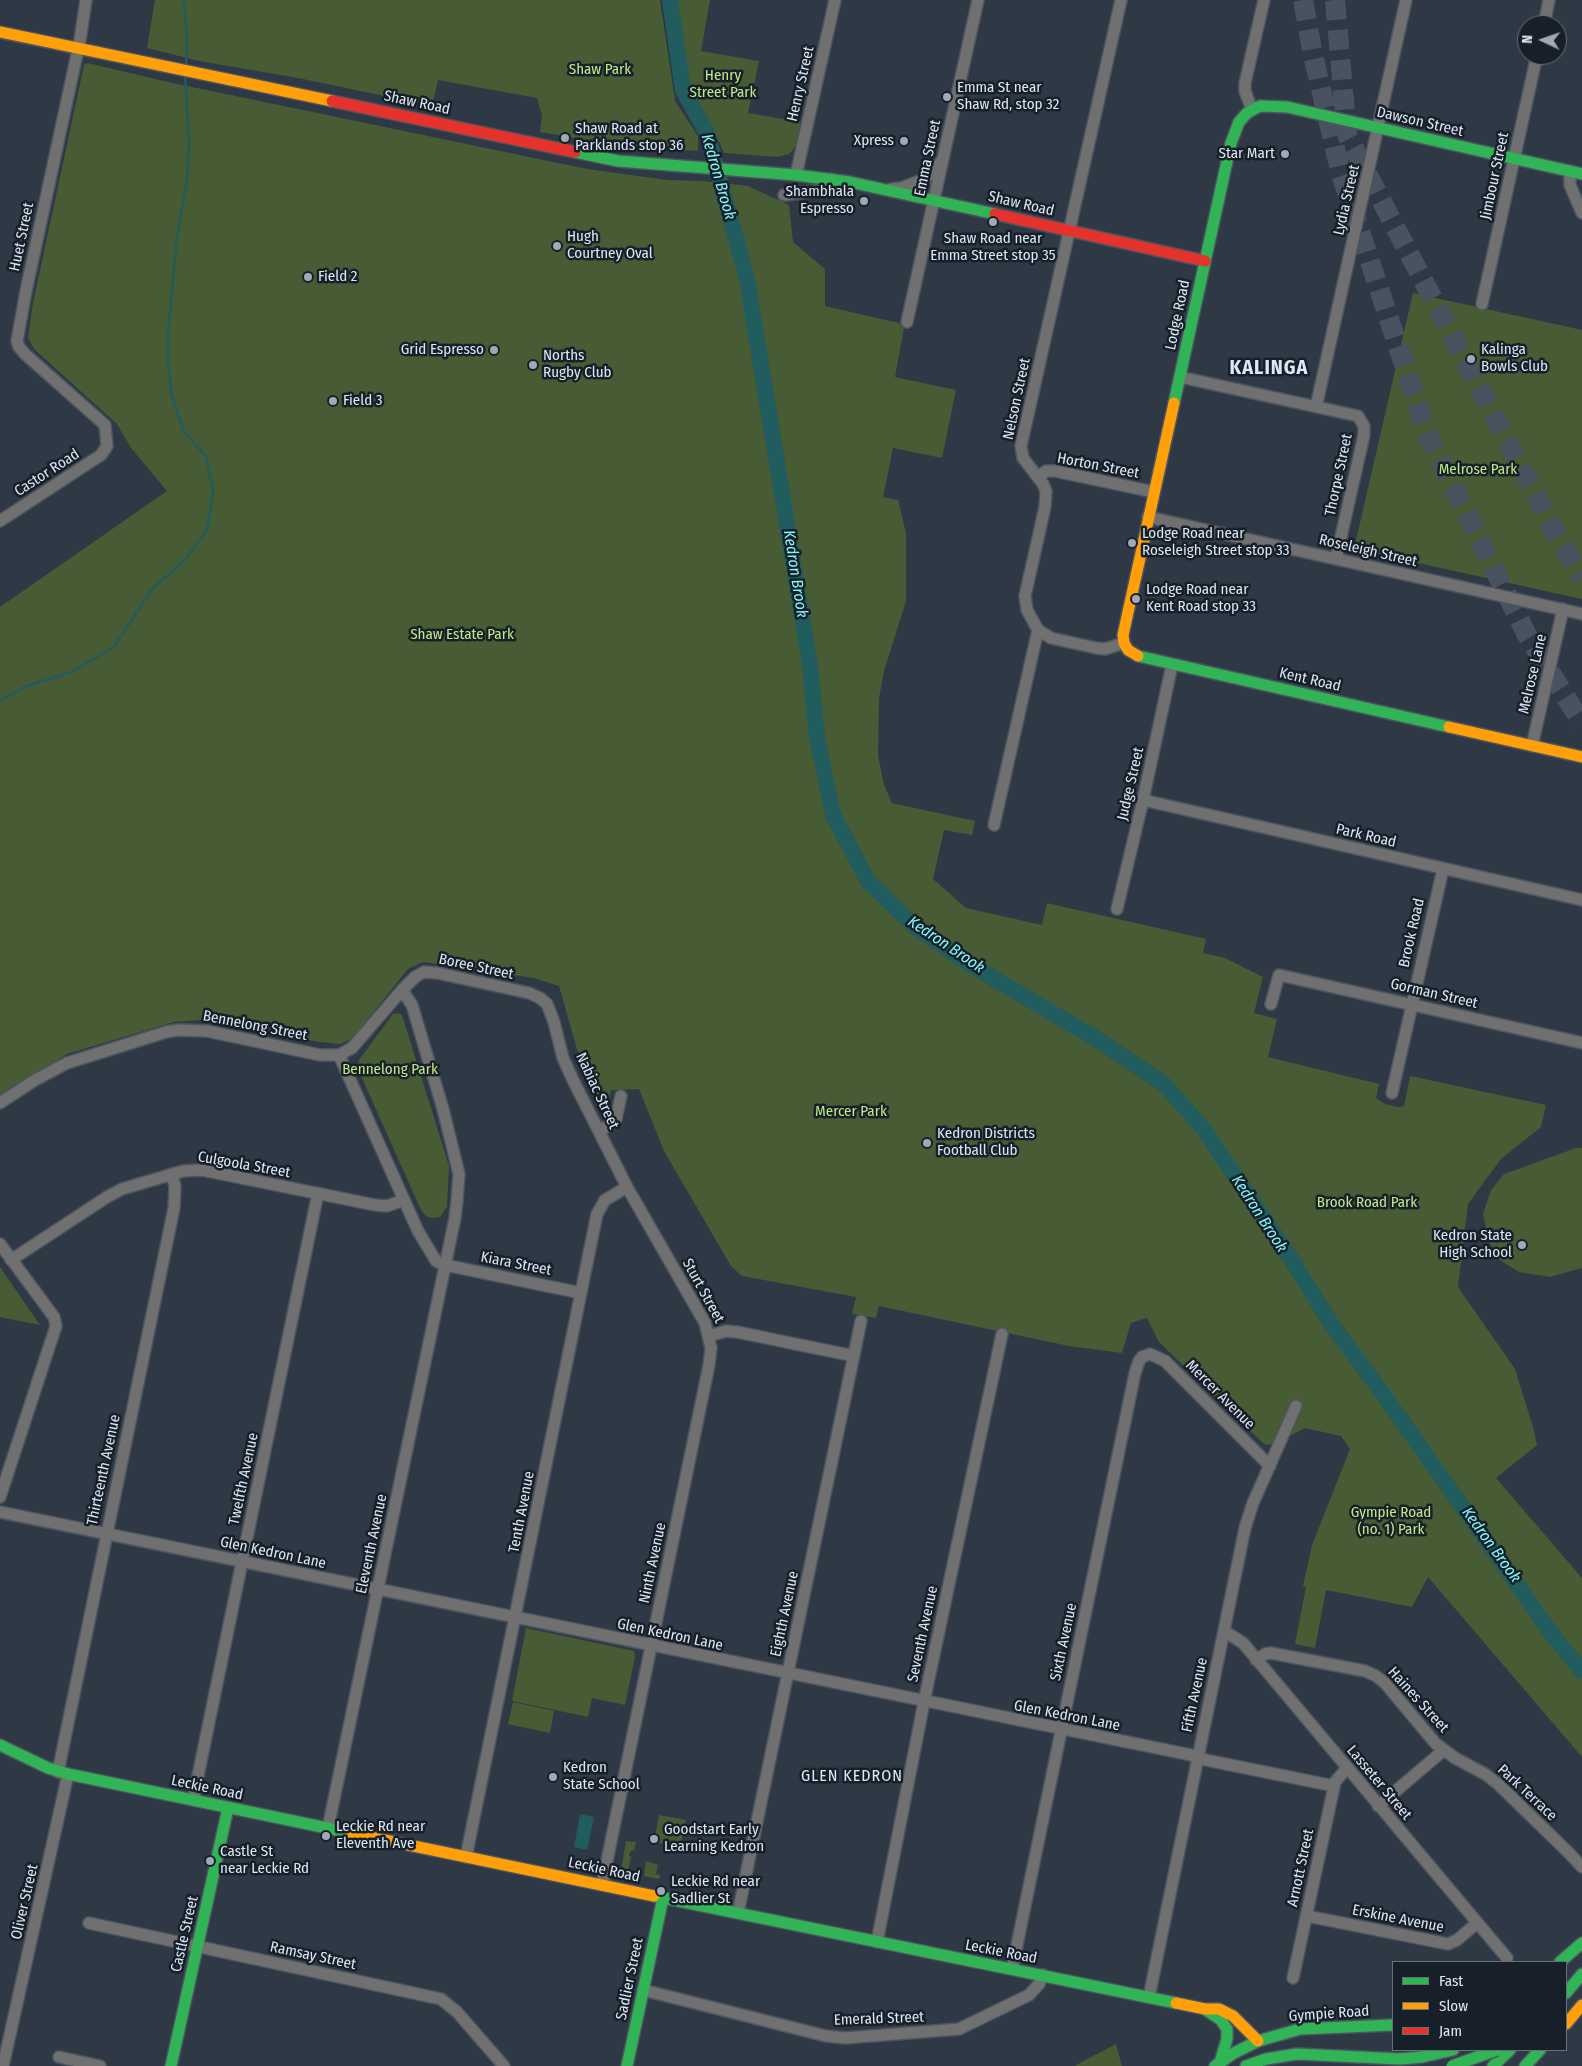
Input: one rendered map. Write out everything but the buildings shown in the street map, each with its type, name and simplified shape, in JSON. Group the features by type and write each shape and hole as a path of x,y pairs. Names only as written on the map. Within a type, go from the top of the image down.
{"main road":[{"name":"Shaw Road","path":"0,32 618,161 831,178 1205,261"},
{"name":"Dawson Street","path":"1252,110 1260,106 1287,107 1582,174"},
{"name":"Lodge Road","path":"1124,643 1124,626 1231,143 1239,122 1252,110"},
{"name":"Kent Road","path":"1124,643 1134,654 1172,665 1582,757"},
{"name":"Leckie Road","path":"0,1746 63,1773 1043,1976 1205,2009 1219,2009 1227,2012 1258,2041"},
{"name":"Castle Street","path":"171,2066 228,1808"},
{"name":"Sadlier Street","path":"627,2066 663,1898"},
{"path":"1561,1961 1582,1943"},
{"path":"1567,1981 1582,1967"},
{"path":"1567,1992 1582,1974"},
{"path":"1567,2007 1582,1998"},
{"path":"1567,2023 1582,2005"},
{"name":"Leckie Road","path":"1205,2009 1221,2020 1227,2029 1227,2039 1218,2064"},
{"name":"Gympie Road","path":"1218,2064 1258,2041 1300,2029 1392,2025"},
{"path":"1246,2066 1266,2059 1297,2054 1400,2059 1422,2057 1449,2051"},
{"path":"1472,2066 1476,2051"},
{"path":"1476,2051 1486,2066"},
{"path":"1452,2066 1494,2051"},
{"path":"1493,2066 1509,2051"},
{"path":"1509,2066 1521,2051"},
{"path":"1525,2066 1539,2051"}],"street":[{"name":"Huet Street","path":"86,0 17,341 22,350 104,425 107,446"},
{"name":"Henry Street","path":"796,175 834,0"},
{"name":"Emma Street","path":"907,322 978,0"},
{"name":"Nelson Street","path":"1038,630 1025,603 1046,499 1043,484 1023,458 1022,446 1121,0"},
{"path":"1252,110 1245,91 1245,82 1264,0"},
{"name":"Lydia Street","path":"1316,407 1406,0"},
{"path":"1546,15 1550,0"},
{"name":"Jimbour Street","path":"1482,304 1535,65"},
{"path":"887,189 900,188 925,180 943,160"},
{"path":"1570,171 1570,185 1582,213"},
{"path":"784,195 830,189 831,178"},
{"path":"1180,377 1316,407"},
{"name":"Thorpe Street","path":"1316,407 1358,416 1364,426 1336,559"},
{"name":"Castor Road","path":"0,521 101,455 107,446"},
{"name":"Horton Street","path":"1038,477 1046,471 1055,471 1154,492"},
{"name":"Roseleigh Street","path":"1148,517 1582,614"},
{"name":"Melrose Lane","path":"1532,746 1563,610"},
{"path":"994,825 1038,630 1051,638 1096,648 1105,649 1124,643"},
{"name":"Judge Street","path":"1117,909 1172,665"},
{"name":"Park Road","path":"1143,800 1582,900"},
{"name":"Brook Road","path":"1392,1093 1443,868"},
{"name":"Boree Street","path":"402,990 419,975 427,972 530,993 547,1004"},
{"name":"Gorman Street","path":"1271,1004 1279,975 1582,1042"},
{"path":"402,990 352,1048 339,1054 427,1248 436,1261 445,1265"},
{"name":"Eleventh Avenue","path":"328,1828 456,1218 457,1166 444,1109 412,1005 402,990"},
{"name":"Nabiac Street","path":"547,1004 554,1022 563,1058 627,1187"},
{"name":"Bennelong Street","path":"0,1103 67,1062 178,1030 207,1030 320,1055 339,1054"},
{"path":"599,1131 616,1119 621,1096"},
{"name":"Culgoola Street","path":"10,1260 107,1196 122,1189 172,1174 193,1170 202,1170 381,1206 387,1206 404,1200"},
{"name":"Thirteenth Avenue","path":"63,1773 106,1534 174,1208 175,1187 172,1174"},
{"name":"Tenth Avenue","path":"466,1857 599,1209 610,1196 627,1187"},
{"name":"Sturt Street","path":"627,1187 702,1317 709,1336 726,1331 737,1332 854,1356"},
{"name":"Twelfth Avenue","path":"193,1800 318,1194"},
{"path":"0,1244 54,1317 56,1326 0,1497"},
{"name":"Kiara Street","path":"445,1265 581,1293"},
{"name":"Eighth Avenue","path":"738,1913 862,1320"},
{"name":"Seventh Avenue","path":"877,1942 924,1702 1002,1334"},
{"name":"Ninth Avenue","path":"602,1885 709,1365 711,1348 709,1336"},
{"name":"Mercer Avenue","path":"1146,1355 1155,1355 1165,1361 1270,1466"},
{"name":"Sixth Avenue","path":"1012,1969 1135,1373 1139,1361 1146,1355"},
{"name":"Fifth Avenue","path":"1148,1997 1249,1515 1296,1406"},
{"name":"Glen Kedron Lane","path":"0,1512 1191,1755 1197,1758 1334,1786"},
{"name":"Lasseter Street","path":"1224,1631 1243,1644 1507,1958"},
{"name":"Haines Street","path":"1256,1660 1265,1654 1271,1653 1370,1673 1385,1683 1428,1735 1444,1750 1378,1806"},
{"name":"Park Terrace","path":"1444,1750 1492,1779 1570,1853 1582,1867"},
{"name":"Arnott Street","path":"1293,1978 1334,1786 1337,1778 1347,1768"},
{"name":"Oliver Street","path":"3,2066 63,1773"},
{"name":"Erskine Avenue","path":"1307,1916 1444,1944 1454,1942 1477,1923"},
{"name":"Ramsay Street","path":"89,1923 441,1999 458,2012 504,2066"},
{"name":"Emerald Street","path":"644,1990 826,2036 845,2038 959,2029 1029,1995 1040,1984 1043,1976"},
{"path":"59,2057 100,2066"}],"green space":[{"name":"Shaw Park","path":"155,0 660,0 675,101 698,136 698,151 632,148 540,132 542,116 537,98 438,80 432,106 298,78 199,61 147,48"},
{"name":"Henry Street Park","path":"677,0 710,0 701,51 759,61 748,113 801,122 797,145 789,154 777,157 724,153 690,87"},
{"path":"88,63 168,82 587,169 668,180 703,181 748,186 789,205 793,242 825,269 825,306 899,323 904,328 895,377 956,390 942,458 893,448 883,497 898,500 906,533 906,601 884,671 879,698 878,756 884,785 892,803 975,821 972,835 944,830 933,879 966,908 1042,925 1047,903 1206,939 1203,953 1225,958 1263,977 1254,1013 1277,1019 1268,1057 1379,1084 1376,1098 1385,1104 1398,1107 1404,1106 1410,1076 1546,1105 1541,1127 1501,1159 1468,1204 1458,1287 1515,1369 1537,1445 1496,1478 1582,1578 1582,1757 1428,1577 1412,1607 1326,1590 1315,1648 1295,1644 1306,1587 1303,1586 1312,1545 1350,1449 1341,1436 1305,1428 1277,1443 1267,1445 1263,1443 1159,1342 1147,1318 1131,1323 1122,1353 1069,1346 879,1306 876,1318 852,1314 856,1297 742,1276 731,1266 664,1151 639,1089 611,1090 608,1105 601,1103 577,1049 559,986 534,978 423,962 408,969 352,1039 340,1044 319,1042 224,1023 201,1020 174,1022 67,1054 0,1097 0,607 167,491 131,448 117,424 34,349 28,337 33,303 84,65"},
{"name":"Melrose Park","path":"1413,293 1582,330 1582,599 1354,549"},
{"name":"Bennelong Park","path":"398,1013 402,1015 449,1166 447,1207 440,1217 432,1218 426,1216 421,1210 357,1067 359,1060 393,1014"},
{"path":"1576,1148 1582,1148 1582,1268 1550,1277 1519,1272 1500,1260 1489,1242 1483,1214 1491,1190 1504,1174"},
{"path":"0,1267 40,1325 0,1317"},
{"path":"526,1628 634,1651 635,1657 625,1705 592,1698 588,1717 512,1701"},
{"path":"513,1702 554,1711 550,1733 508,1724"},
{"path":"659,1815 686,1820 681,1843 669,1840 668,1844 654,1842"},
{"path":"626,1841 636,1842 634,1850 629,1855 631,1857 628,1872 621,1871"},
{"path":"646,1861 658,1865 656,1874 660,1875 659,1879 644,1876"},
{"path":"1116,2044 1122,2066 1074,2066"}],"shaded area":[{"path":"580,1814 594,1817 587,1850 574,1847"}],"waterway":[{"path":"184,0 187,43 186,64"},
{"name":"Kedron Brook","path":"670,0 683,90 707,133 747,279 810,666 817,737 833,815 868,881 915,927 976,968 1100,1041 1164,1084 1203,1128 1293,1262 1332,1325 1383,1394 1554,1637 1582,1671"},
{"path":"0,701 24,687 71,672 114,647 152,589 183,562 207,530 213,492 206,456 184,432 171,393 167,345 177,236 187,182 189,141 185,75"}],"tunnel":[{"path":"1303,0 1313,55 1341,174 1427,434 1527,635 1582,723"},
{"path":"1335,0 1347,135 1555,532 1582,578"}],"traffic: fast":[{"path":"1174,403 1231,143 1239,122 1247,113 1260,106 1287,107 1582,174"},
{"path":"575,152 618,161 796,175 850,182 995,214"},
{"path":"1138,656 1449,727"},
{"path":"0,1745 48,1768 68,1774 351,1833"},
{"path":"171,2066 228,1808"},
{"path":"654,1896 1176,2003"},
{"path":"627,2066 663,1898"},
{"path":"1561,1961 1582,1943"},
{"path":"1567,1992 1582,1974"},
{"path":"1206,2010 1221,2020 1227,2029 1227,2039 1220,2062"},
{"path":"1215,2066 1234,2053 1258,2041 1300,2029 1392,2025"},
{"path":"1246,2066 1266,2059 1297,2054 1400,2059 1422,2057 1449,2051"},
{"path":"1452,2066 1494,2051"},
{"path":"1493,2066 1509,2051"},
{"path":"1525,2066 1539,2051"}],"traffic: slow":[{"path":"0,32 332,101"},
{"path":"1138,656 1128,650 1124,643 1123,635 1174,403"},
{"path":"1449,727 1582,757"},
{"path":"351,1833 654,1896"},
{"path":"1176,2003 1205,2009 1219,2009 1233,2016 1258,2041"},
{"path":"1567,2023 1582,2005"}],"traffic: jam":[{"path":"332,101 575,152"},
{"path":"995,214 1205,261"}],"place":[{"name":"Emma St near Shaw Rd, stop 32","path":"947,97"},
{"name":"Shaw Road at Parklands stop 36","path":"565,138"},
{"name":"Xpress","path":"904,141"},
{"name":"Star Mart","path":"1285,154"},
{"name":"Shambhala Espresso","path":"864,201"},
{"name":"Shaw Road near Emma Street stop 35","path":"993,222"},
{"name":"Hugh Courtney Oval","path":"557,246"},
{"name":"Field 2","path":"308,277"},
{"name":"Grid Espresso","path":"494,350"},
{"name":"Kalinga Bowls Club","path":"1471,359"},
{"name":"Norths Rugby Club","path":"533,365"},
{"name":"Field 3","path":"333,401"},
{"name":"Lodge Road near Roseleigh Street stop 33","path":"1132,543"},
{"name":"Lodge Road near Kent Road stop 33","path":"1136,599"},
{"name":"Kedron Districts Football Club","path":"927,1143"},
{"name":"Kedron State High School","path":"1522,1245"},
{"name":"Kedron State School","path":"553,1777"},
{"name":"Leckie Rd near Eleventh Ave","path":"326,1836"},
{"name":"Goodstart Early Learning Kedron","path":"654,1839"},
{"name":"Castle St near Leckie Rd","path":"210,1861"},
{"name":"Leckie Rd near Sadlier St","path":"661,1891"}],"district":[{"name":"KALINGA","path":"1269,368"},
{"name":"GLEN KEDRON","path":"852,1777"}],"park label":[{"name":"Shaw Estate Park","path":"462,635"},
{"name":"Mercer Park","path":"851,1112"},
{"name":"Brook Road Park","path":"1367,1203"},
{"name":"Gympie Road (no. 1) Park","path":"1391,1522"}]}
